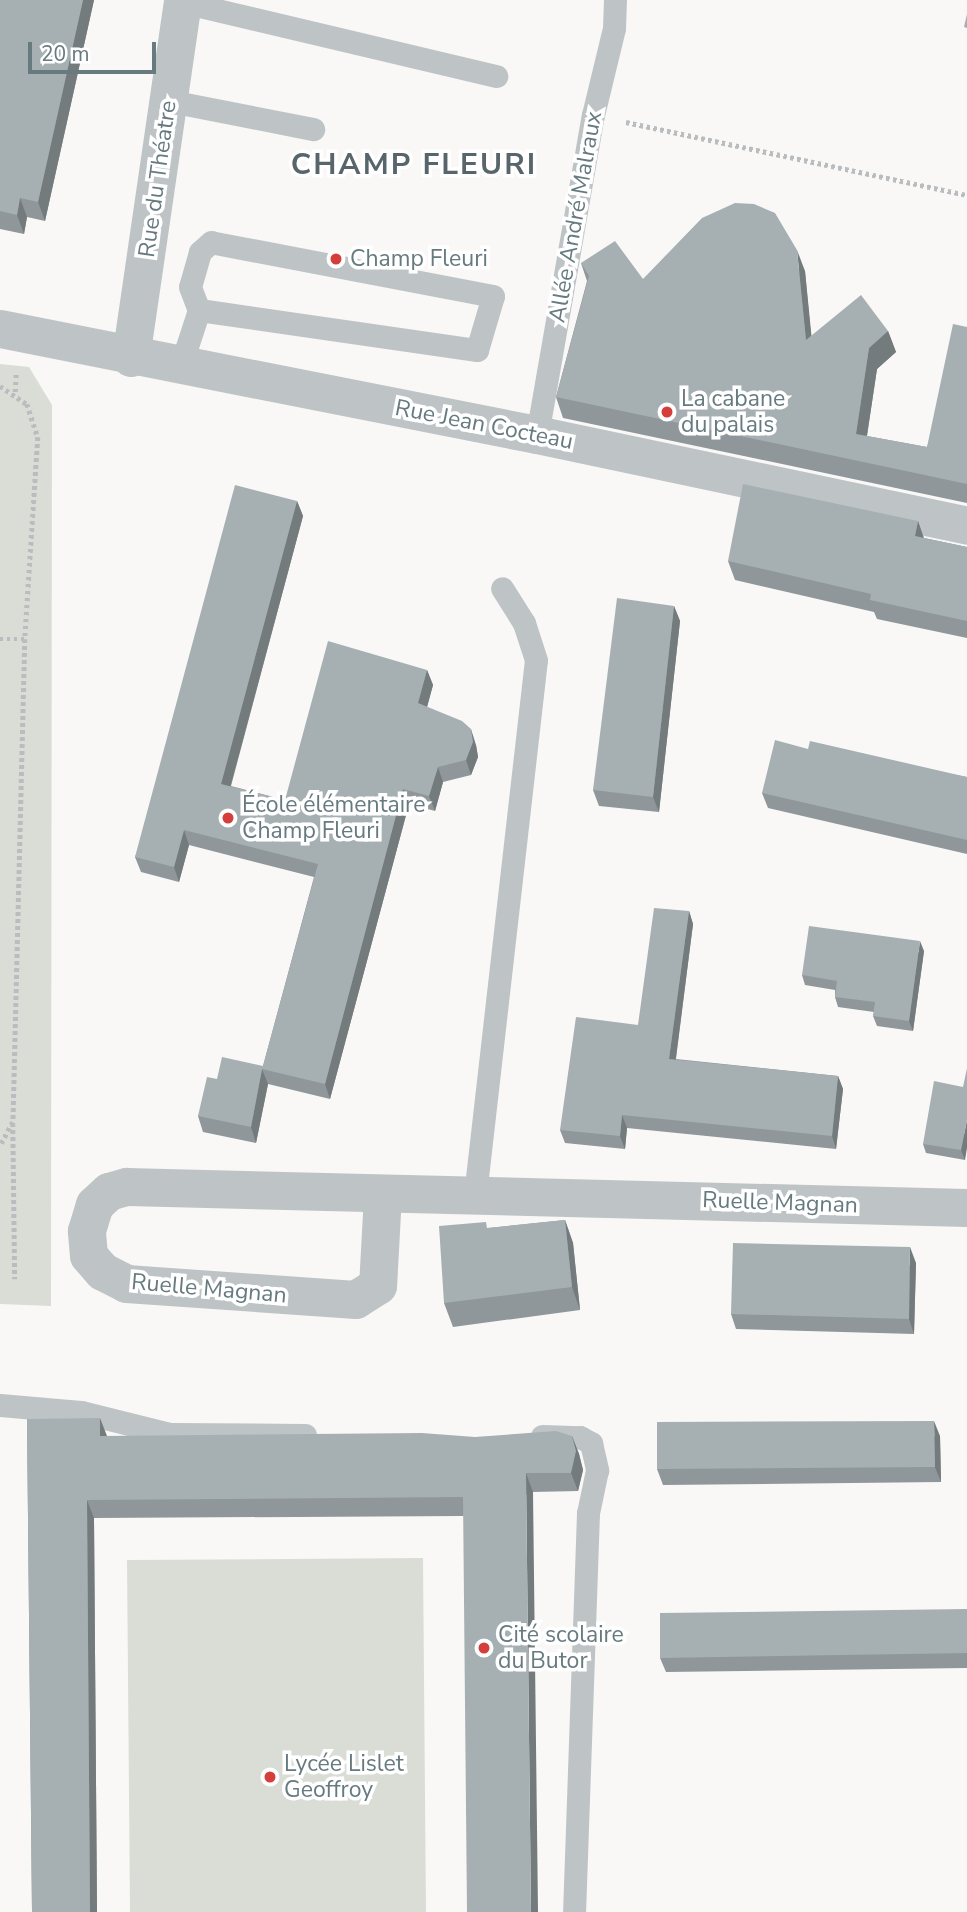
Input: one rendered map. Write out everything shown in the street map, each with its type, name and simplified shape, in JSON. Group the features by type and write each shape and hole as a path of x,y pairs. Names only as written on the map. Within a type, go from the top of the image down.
{"street":[{"name":"Rue du Théatre","path":"131,358 183,1"},
{"name":"Rue Jean Cocteau","path":"0,329 180,368 537,435 967,526"},
{"name":"Ruelle Magnan","path":"383,1195 378,1286 356,1300 127,1284 103,1272 89,1256 87,1231 95,1205 109,1192 127,1187 967,1208"}],"lane":[{"name":"Allée André Malraux","path":"537,435 593,115 614,27 615,0"},
{"path":"183,1 496,76"},
{"path":"170,101 313,129"},
{"path":"180,368 199,310 190,287 200,251 211,242 492,296 477,350 199,310"},
{"path":"475,1195 536,660 524,623 502,588"},
{"path":"0,1405 81,1412 169,1434 332,1435"},
{"path":"520,1438 580,1437 591,1443 597,1470 588,1513 574,1912"}],"path":[{"path":"593,115 967,195"},
{"path":"0,386 27,404 38,437 25,639 13,1122 15,1279"},
{"path":"0,639 25,639"},
{"path":"0,1146 13,1122"}],"shaded area":[{"path":"0,364 29,367 52,405 51,1306 0,1304"},
{"path":"423,1558 426,1912 130,1912 127,1560"}],"building":[{"path":"0,0 83,0 38,202 20,198 17,215 0,211"},
{"path":"735,203 754,204 775,213 797,250 806,340 861,295 888,331 869,348 856,434 927,447 953,324 967,327 967,484 556,397 589,276 581,263 615,241 643,279 702,218"},
{"path":"743,484 918,521 915,536 967,547 967,621 870,600 871,594 728,561"},
{"name":"École élémentaire Champ Fleuri","path":"235,485 297,501 221,784 285,800 328,641 427,670 418,703 462,721 471,729 473,742 466,760 438,767 429,796 403,789 325,1084 262,1069 251,1127 198,1116 207,1077 217,1079 222,1057 263,1066 318,864 184,830 174,867 135,857"},
{"path":"617,598 674,606 653,797 593,790"},
{"path":"775,740 808,749 810,741 967,777 967,840 762,793"},
{"path":"654,908 689,911 669,1059 838,1076 832,1136 622,1115 620,1136 560,1130 576,1017 638,1025"},
{"path":"809,926 920,941 909,1021 873,1016 875,1002 835,997 837,981 802,975"},
{"path":"967,1068 967,1120 961,1150 923,1144 934,1081 963,1087"},
{"path":"565,1220 572,1287 444,1303 439,1226 486,1222 487,1228"},
{"path":"733,1243 910,1247 909,1319 731,1314"},
{"path":"100,1418 100,1436 422,1433 475,1437 556,1431 572,1436 576,1451 571,1473 526,1473 531,1912 467,1912 463,1497 87,1500 90,1912 32,1912 27,1419"},
{"path":"934,1421 935,1467 657,1469 657,1422"},
{"path":"967,1609 967,1653 660,1658 660,1613"}],"place":[{"name":"Champ Fleuri","path":"336,259"},
{"name":"La cabane du palais","path":"667,412"},
{"name":"École élémentaire Champ Fleuri","path":"228,818"},
{"name":"Cité scolaire du Butor","path":"484,1648"},
{"name":"Lycée Lislet Geoffroy","path":"270,1777"}],"district":[{"name":"CHAMP FLEURI","path":"414,165"}]}
